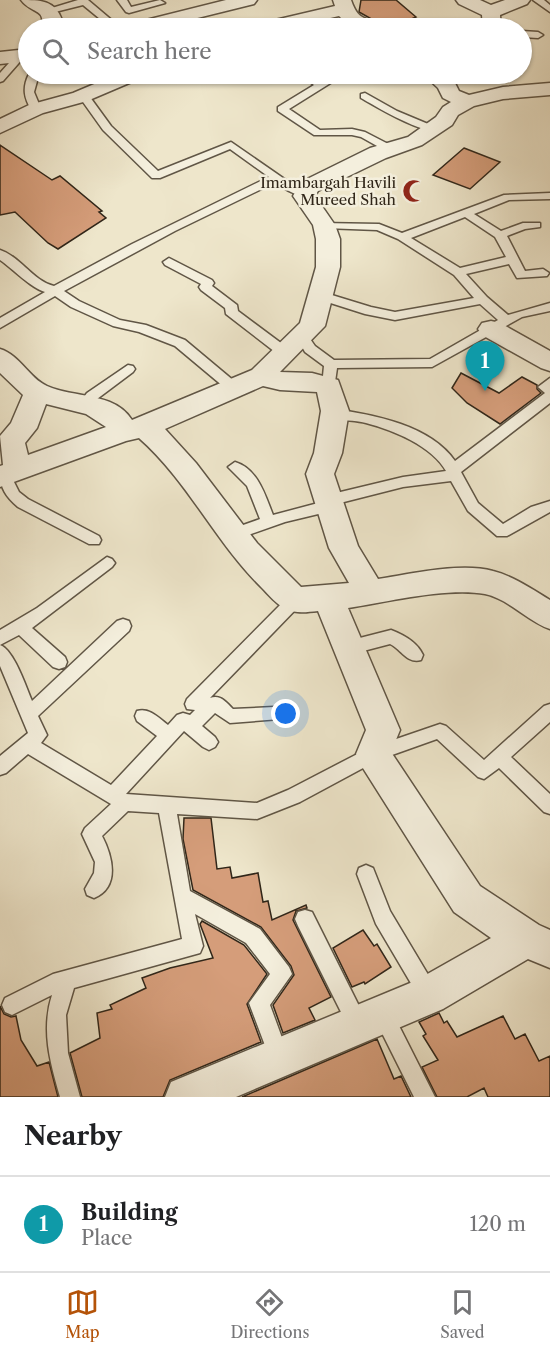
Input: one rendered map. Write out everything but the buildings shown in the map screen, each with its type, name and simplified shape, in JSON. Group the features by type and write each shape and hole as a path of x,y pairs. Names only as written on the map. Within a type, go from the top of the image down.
{"street":[{"path":"30,0 47,18"},
{"path":"178,18 248,0"},
{"path":"465,0 488,18"},
{"path":"494,18 517,1"},
{"path":"0,58 18,56"},
{"path":"0,127 36,109 83,95 93,84"},
{"path":"446,84 450,94 467,102"},
{"path":"37,393 23,428 11,441 7,475 132,430 235,389 261,376 312,326 322,296 328,267 328,239 324,225 304,196 309,187 329,175 415,141 445,121 450,111 467,102 503,93 550,89"},
{"path":"499,325 550,362"},
{"path":"0,358 37,393 94,407 175,456 268,576 311,599 348,648 383,730 373,754 467,898 538,944"},
{"path":"261,376 286,384 319,382 330,375 334,414 328,453 320,474 344,548 369,591"},
{"path":"311,599 446,581 490,582 517,594 550,616"},
{"path":"186,1097 429,995 538,944"}],"lane":[{"path":"122,0 129,10 159,2 169,18"},
{"path":"538,0 550,9"},
{"path":"53,18 83,1 104,18"},
{"path":"532,35 538,35"},
{"path":"0,78 18,61"},
{"path":"29,84 29,98 36,109"},
{"path":"320,85 300,100 282,108 318,133 352,132 379,142 390,149"},
{"path":"83,95 107,128 156,176 231,145 292,189 305,194"},
{"path":"364,96 393,113 435,129"},
{"path":"0,324 54,290 156,235 276,178"},
{"path":"402,237 464,212 507,198 550,196"},
{"path":"464,212 500,236 521,275 543,273"},
{"path":"324,225 379,226 402,237 458,272 483,300 499,325"},
{"path":"500,236 523,226 537,225"},
{"path":"0,254 30,276 38,286 54,290 75,304 117,323 142,328 180,343 235,389"},
{"path":"458,272 513,259"},
{"path":"169,262 208,283 205,286 233,308 230,310 284,352"},
{"path":"322,296 369,311 395,316 483,300"},
{"path":"302,336 330,375 432,363 518,315 550,307"},
{"path":"85,405 128,369"},
{"path":"550,383 545,387 550,390"},
{"path":"234,534 403,482 453,472 550,396"},
{"path":"334,414 369,419 411,435 432,447 448,462 473,507 502,532 548,509"},
{"path":"235,467 253,483 269,522"},
{"path":"7,475 13,495 23,503 94,540"},
{"path":"0,638 54,606 107,563"},
{"path":"193,704 311,599"},
{"path":"29,714 123,626"},
{"path":"21,627 59,662"},
{"path":"348,648 390,637 400,641 415,655"},
{"path":"0,652 9,667 38,735 0,768"},
{"path":"190,726 215,703 230,716 274,714"},
{"path":"143,716 169,735"},
{"path":"94,889 104,874 104,857 91,834 118,799 183,720 209,742"},
{"path":"27,744 118,799 167,806 257,811 294,796 373,754 440,731 484,771 499,757 547,722"},
{"path":"499,757 550,806"},
{"path":"12,1005 53,984 193,946 167,806"},
{"path":"366,874 383,917 429,995"},
{"path":"182,896 253,936 282,974 259,1003 279,1058"},
{"path":"305,919 370,1020 425,1097"},
{"path":"67,980 56,1015 58,1053 70,1097"}],"place":[{"name":"Imambargah Havili Mureed Shah","path":"414,191"},
{"name":"Building","path":"485,391"}]}
